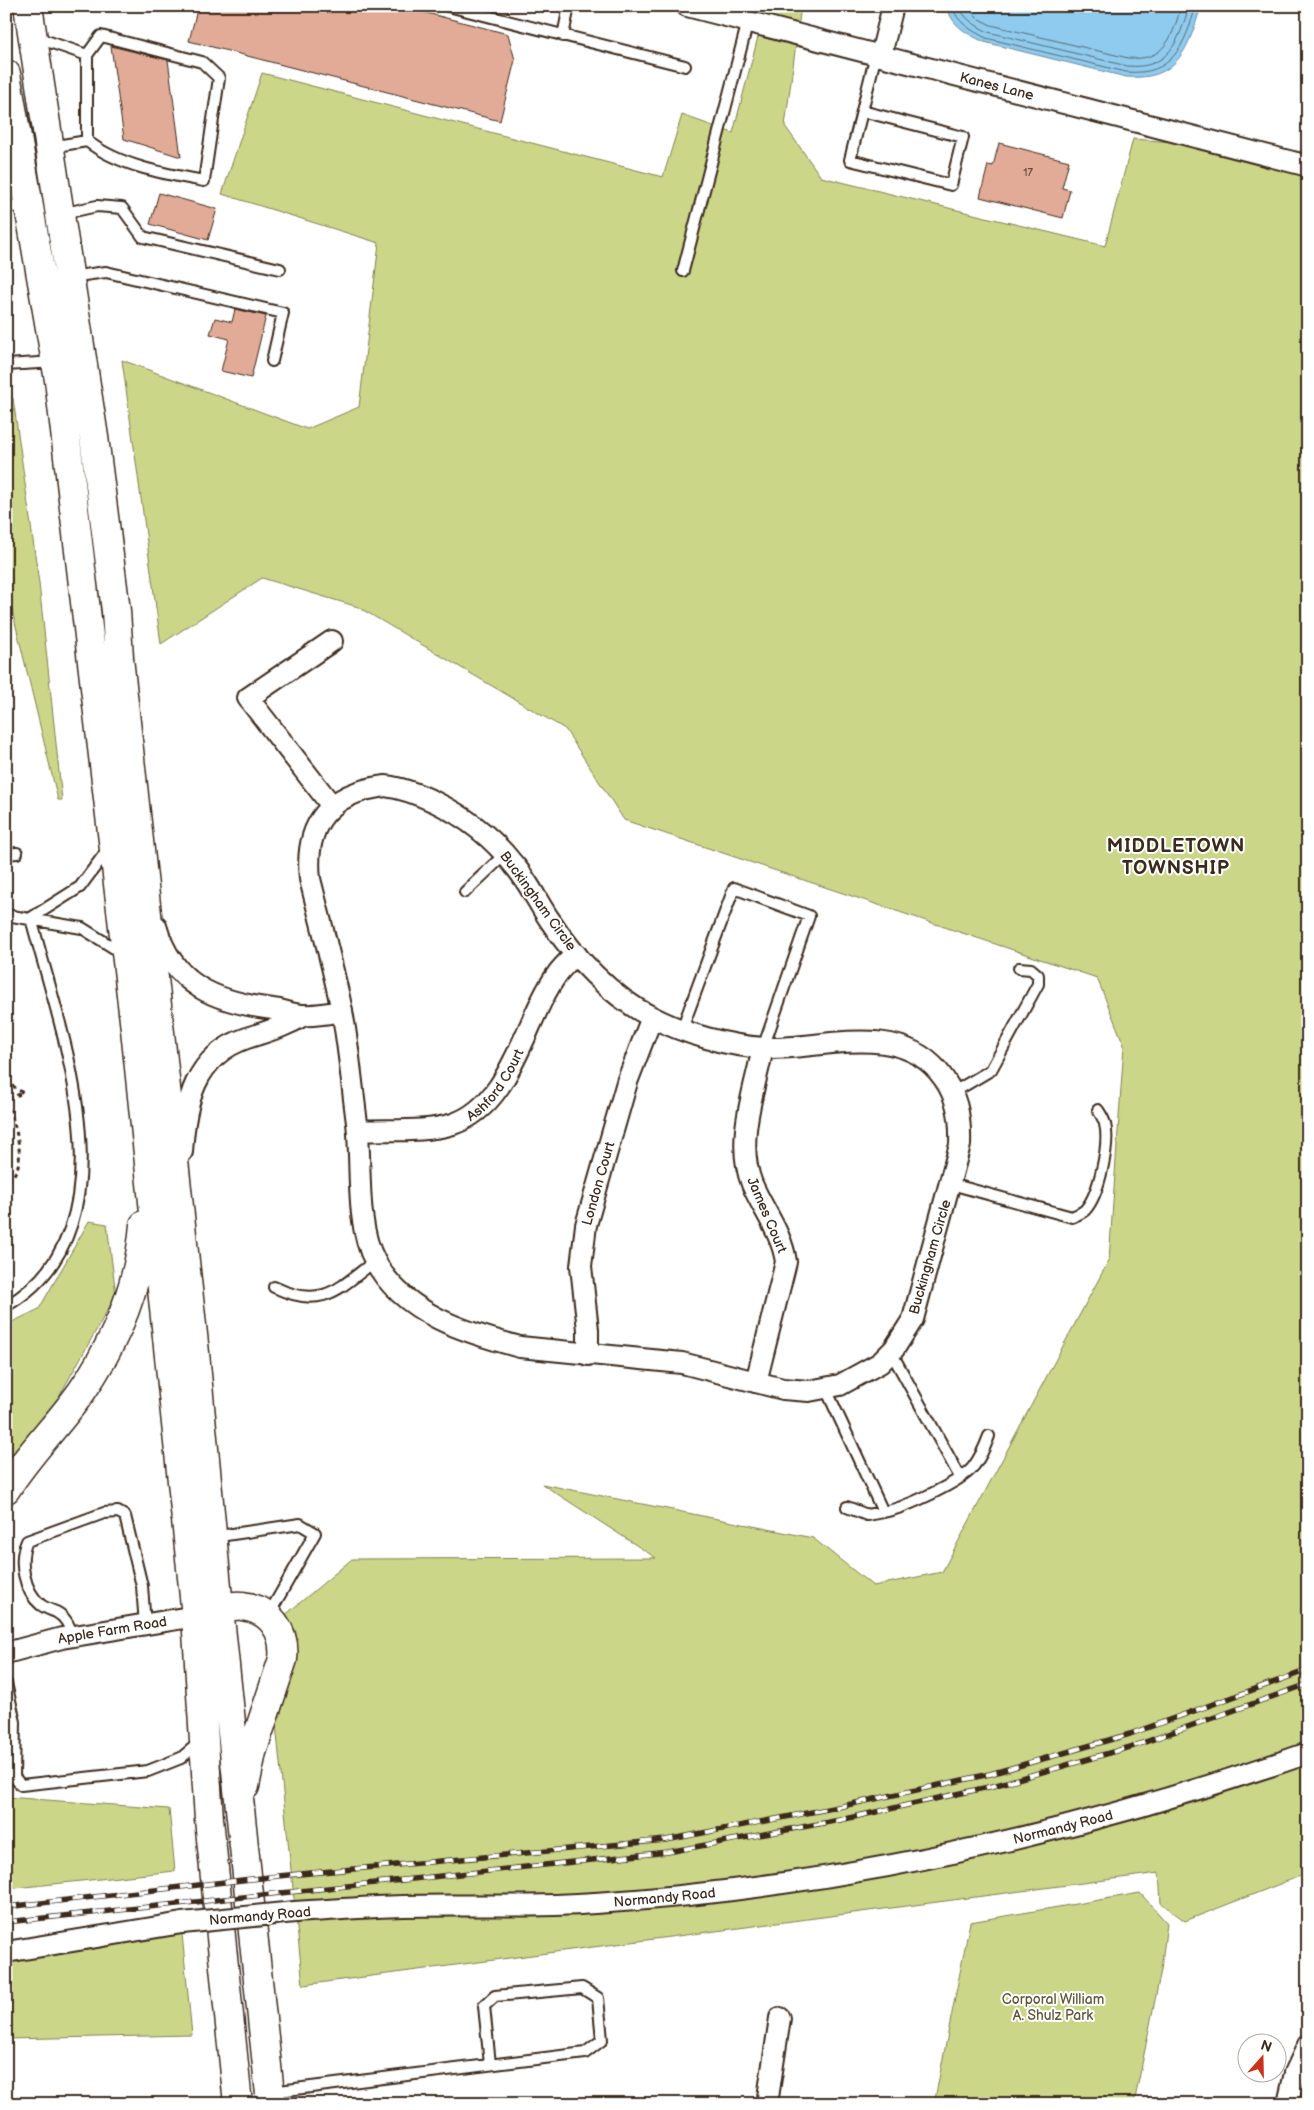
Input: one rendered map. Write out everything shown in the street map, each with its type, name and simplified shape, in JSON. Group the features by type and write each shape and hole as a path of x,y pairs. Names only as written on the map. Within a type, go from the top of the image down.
{"highway":[{"path":"28,6 94,437 116,611 119,658 212,1537 204,1740 209,1819 238,2104"},
{"path":"6,74 18,208 56,362 127,957 149,1168 208,1612 241,1828 270,2098"},
{"path":"6,1489 81,1392 109,1346 123,1318 134,1289 142,1249 149,1168"},
{"path":"208,1612 241,1605 256,1609 269,1617 279,1630 285,1644 283,1659 252,1752 246,1780 241,1828"}],"street":[{"name":"Kanes Lane","path":"687,6 1308,166"},
{"path":"878,54 893,6"},
{"path":"332,641 248,698 332,806"},
{"name":"Buckingham Circle","path":"385,786 414,792 452,810 480,829 505,854 527,883 550,920 576,954 605,984 652,1017 682,1029 730,1043 763,1048 800,1048 867,1042 902,1047 916,1053 932,1064 946,1080 961,1122 960,1144 951,1184 917,1307 908,1329 891,1352 863,1374 826,1389 809,1391 783,1389 682,1363 520,1347 456,1326 423,1311 407,1300 388,1280 375,1261 368,1240 364,1217 358,1130 342,1011 310,879 308,857 310,840 318,822 332,806 347,796 364,789 385,786"},
{"path":"144,881 164,949 173,965 191,983 216,996 243,1005 304,1016 342,1011"},
{"name":"Ashford Court","path":"358,1130 443,1126 464,1119 480,1109 491,1098 506,1074 558,973 576,954"},
{"path":"179,1211 184,1116 189,1099 202,1070 230,1046 285,1026 304,1016"},
{"name":"London Court","path":"588,1355 588,1330 582,1266 586,1225 627,1082 652,1017"},
{"name":"James Court","path":"756,1382 786,1262 776,1231 753,1185 745,1156 745,1133 763,1048"},
{"name":"Apple Farm Road","path":"6,1653 73,1636 145,1625 208,1612"},
{"name":"Normandy Road","path":"6,1952 182,1923 294,1912 403,1906 594,1904 671,1897 795,1881 967,1850 1042,1833 1149,1804 1308,1753"},
{"path":"767,2104 780,2018"},
{"path":"1288,2104 1295,2073 1308,2045"}],"lane":[{"path":"448,6 685,66"},
{"path":"563,36 569,6"},
{"path":"683,272 748,22"},
{"path":"32,36 87,55"},
{"path":"49,147 87,141 104,154 172,175 204,181 219,78 202,62 101,36 87,55 87,141"},
{"path":"862,111 963,137 951,185 850,160 862,111 878,54"},
{"path":"60,215 97,206 122,208 142,237 280,269"},
{"path":"69,278 106,272 284,313 272,361"},
{"path":"6,366 56,362"},
{"path":"31,918 80,887 113,842"},
{"path":"6,854 17,853"},
{"path":"465,892 505,854"},
{"path":"682,1029 734,888 809,916 763,1048"},
{"path":"6,914 82,928 127,957"},
{"path":"6,1306 36,1283 53,1264 67,1239 74,1218 80,1176 81,1137 78,1097 31,918"},
{"path":"952,1093 991,1070 1038,984 1038,975 1031,969 1019,968"},
{"path":"951,1184 1072,1217 1084,1211 1093,1198 1100,1177 1106,1137 1105,1124 1098,1110"},
{"path":"274,1287 308,1297 331,1294 375,1261"},
{"path":"891,1352 960,1477"},
{"path":"826,1389 884,1512"},
{"path":"847,1507 867,1515 896,1510 960,1477 972,1468 984,1449 989,1436"},
{"path":"73,1636 66,1620 41,1605 27,1584 22,1568 23,1550 27,1541 104,1513 118,1512 125,1516 142,1586 145,1625"},
{"path":"212,1537 300,1524 315,1533 269,1617"},
{"path":"6,1683 15,1722 14,1777 21,1785 148,1772 181,1758 204,1740"},
{"path":"270,2098 490,2064 585,2054 602,2040 598,1998 582,1988 495,1996 484,2006 490,2064"}],"path":[{"path":"6,1031 9,1034 6,1038"},
{"path":"6,1081 23,1093 7,1099 20,1156 16,1174 6,1181"}],"green space":[{"path":"766,6 801,6 785,126 821,177 1105,246 1133,139 1308,152 1308,1873 1185,1921 1161,1903 1159,1873 303,1985 268,1648 284,1616 352,1559 656,1558 542,1484 813,1538 873,1586 942,1572 1109,1260 1124,1045 1097,978 624,820 565,729 358,607 262,578 161,644 122,360 307,429 359,407 379,243 222,194 262,73 663,177 682,115 733,133"},
{"path":"13,398 39,583 62,800 58,800 6,585 6,399"},
{"path":"89,1221 107,1224 116,1295 6,1491 6,1325 39,1309"},
{"path":"6,1797 169,1809 175,1871 6,1889"},
{"name":"Corporal William A. Shulz Park","path":"1140,1893 1167,1923 1161,1970 1134,2104 934,2104 970,1922"},
{"path":"182,1934 192,2035 6,2039 6,1962 97,1943"}],"water":[{"path":"947,6 1201,6 1191,36 1178,60 1169,68 1157,74 1143,77 1126,77 984,42 956,24"}],"building":[{"path":"198,6 400,6 508,34 515,60 500,121 189,41"},
{"path":"111,46 168,60 181,157 124,139"},
{"path":"999,143 1069,161 1062,188 1070,190 1063,218 980,197 988,165 993,166"},
{"path":"159,193 217,209 208,240 150,224"},
{"path":"235,309 266,316 251,378 221,371 229,339 210,334 215,318 232,322"}],"railway":[{"path":"6,1907 278,1876 666,1840 838,1807 990,1774 1130,1734 1308,1670"},
{"path":"6,1922 668,1852 840,1820 993,1786 1134,1746 1308,1684"}],"district":[{"name":"MIDDLETOWN TOWNSHIP","path":"1176,857"}]}
